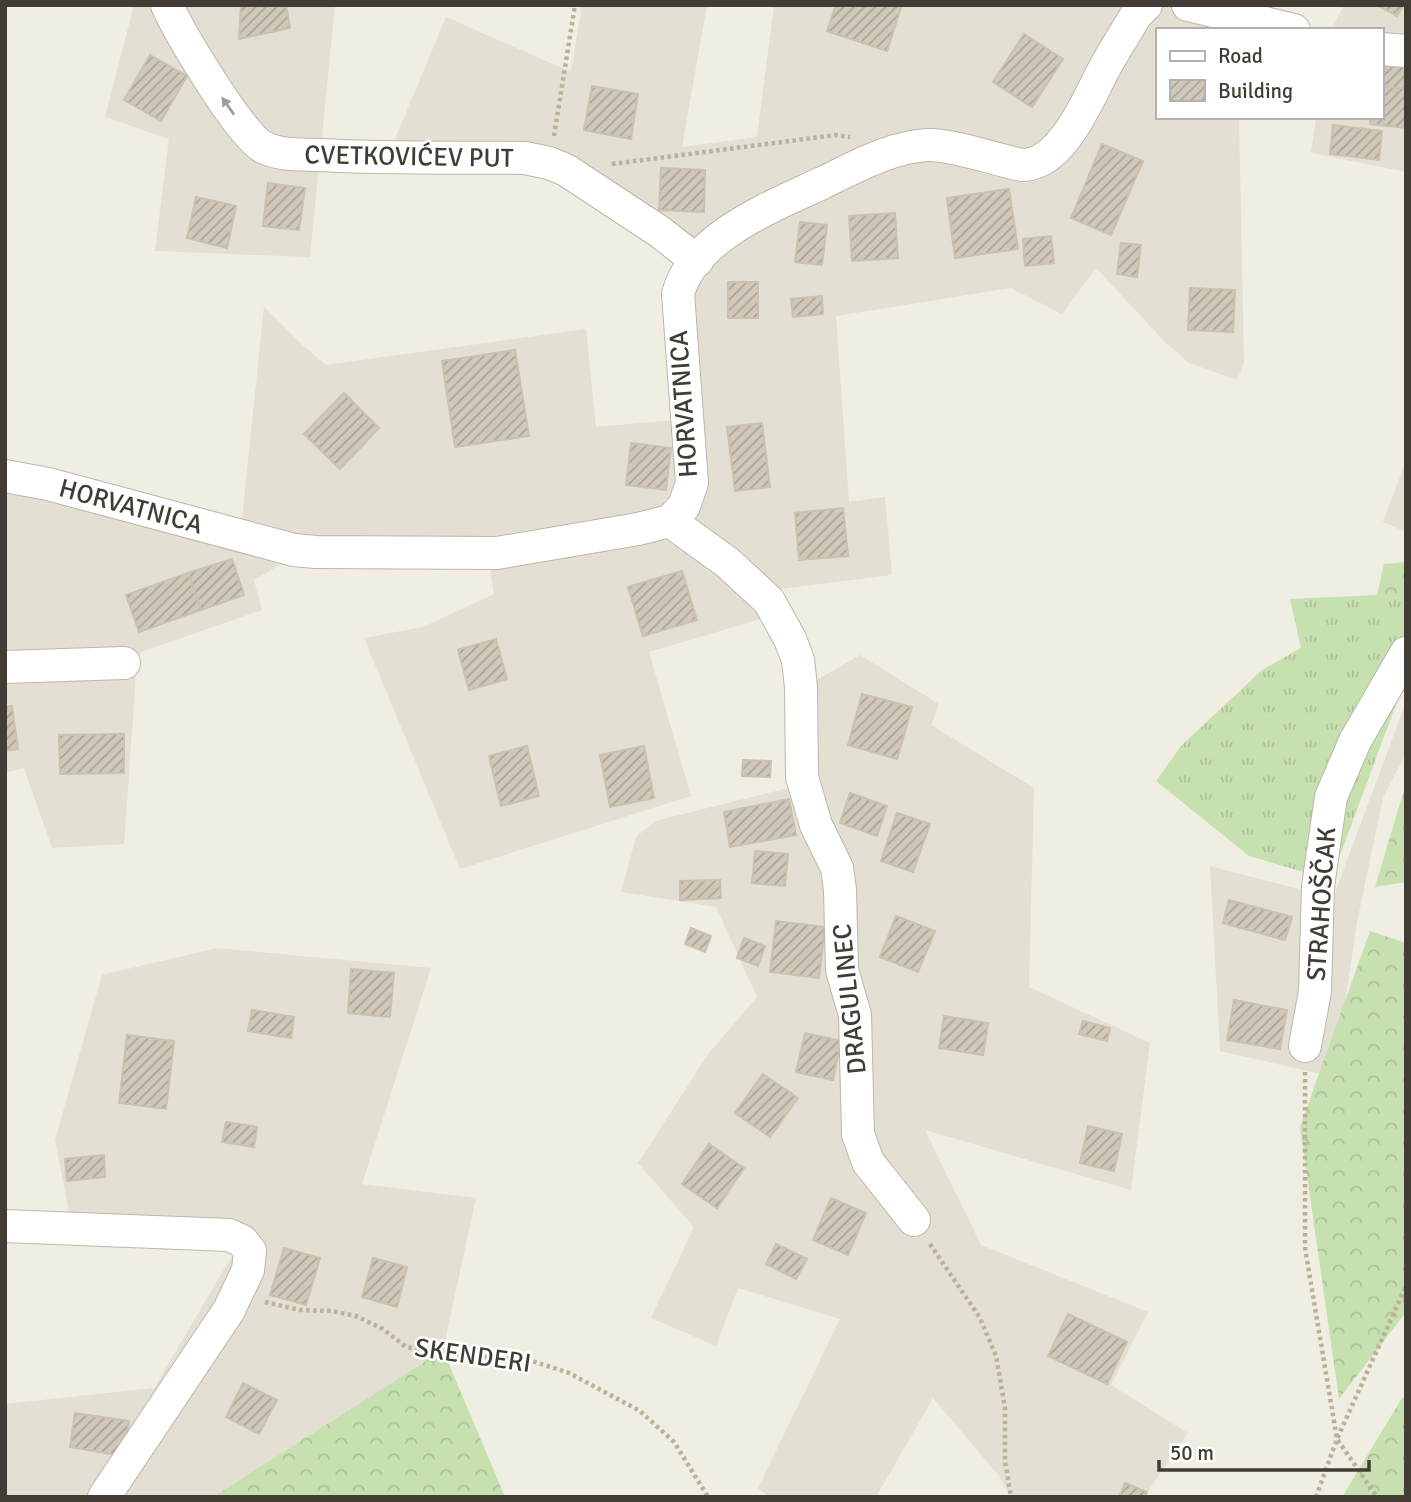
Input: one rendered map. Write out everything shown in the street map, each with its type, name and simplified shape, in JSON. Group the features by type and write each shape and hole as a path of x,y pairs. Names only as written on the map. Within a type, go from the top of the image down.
{"street":[{"name":"CVETKOVIĆEV PUT","path":"167,5 204,70 232,112 260,145 276,152 338,156 526,158 558,166 660,232 697,261"},
{"name":"HORVATNICA","path":"5,476 48,484 294,550 316,552 497,553 670,521 684,506 692,483 677,314 681,281 697,261 736,225 762,209 877,157 909,147 931,145 1022,165 1041,161 1068,135 1136,15 1146,5"},
{"path":"1188,5 1286,28"},
{"path":"1383,48 1406,51"},
{"name":"DRAGULINEC","path":"670,521 728,563 769,601 798,660 802,777 816,825 837,867 840,890 839,951 855,1015 858,1134 868,1162 914,1220"},
{"name":"STRAHOŠČAK","path":"1304,1046 1315,991 1318,886 1331,797 1355,741 1406,653"},
{"path":"5,667 124,663"},
{"path":"5,1226 229,1235 242,1241 250,1251 248,1270 229,1310 104,1497"}],"path":[{"path":"575,5 558,166 836,135 860,139"},
{"path":"1304,1046 1305,1248 1337,1439 1377,1497"},
{"path":"914,1220 980,1318 996,1356 1004,1408 1005,1461 1011,1497"},
{"path":"1316,1497 1337,1439 1406,1286"},
{"name":"SKENDERI","path":"237,1293 300,1310 332,1311 356,1316 383,1329 406,1347 464,1356 526,1359 569,1373 640,1411 674,1443 708,1497"}],"shaded area":[{"path":"134,5 335,5 310,257 155,251 169,139 105,117"},
{"path":"582,5 707,5 682,147 757,137 774,5 1224,5 1237,28 1156,28 1156,119 1239,119 1244,363 1237,380 1189,363 1165,342 1096,268 1062,314 1011,288 836,316 849,502 885,497 892,575 748,593 764,618 649,652 691,796 460,869 364,638 423,627 494,594 486,544 373,546 241,528 264,307 326,365 586,329 596,427 697,418 689,291 699,275 600,184 390,151 446,17 571,72"},
{"path":"1344,5 1406,5 1406,172 1311,153 1316,119 1383,119 1383,28 1332,28"},
{"path":"1406,461 1406,532 1383,522"},
{"path":"5,484 290,559 254,580 262,610 141,652 137,662 124,844 52,848 24,768 5,773"},
{"path":"860,655 939,704 931,725 1034,788 1029,987 1150,1043 1131,1190 925,1130 981,1245 1148,1312 1111,1385 1188,1433 1144,1497 1010,1497 1000,1477 933,1398 876,1497 769,1497 758,1488 840,1319 738,1288 716,1346 651,1318 694,1227 638,1163 709,1053 757,997 716,907 621,892 636,837 655,821 809,783 806,686"},
{"path":"1406,702 1406,753 1383,798 1357,922 1334,1077 1220,1051 1210,866 1333,898"},
{"path":"217,948 431,968 362,1184 476,1198 443,1350 213,1497 5,1497 5,1404 154,1388 236,1249 73,1233 55,1140 102,975"}],"green space":[{"path":"1406,562 1406,599 1377,595 1384,564"},
{"path":"1377,595 1406,599 1406,677 1331,880 1249,856 1156,781 1182,745 1262,670 1301,648 1290,599"},
{"path":"1406,783 1406,882 1375,887"},
{"path":"1370,931 1406,943 1406,1312 1339,1399 1300,1127"},
{"path":"443,1350 505,1497 213,1497"},
{"path":"1406,1396 1406,1497 1342,1497 1402,1398"}],"building":[{"path":"241,5 286,5 290,28 239,39"},
{"path":"836,5 902,5 887,51 827,31"},
{"path":"1377,5 1404,5 1397,16"},
{"path":"1024,34 1063,59 1032,107 993,82"},
{"path":"150,55 187,76 161,121 124,100"},
{"path":"1385,62 1406,64 1406,89 1383,86"},
{"path":"592,86 638,94 631,139 584,130"},
{"path":"1383,86 1406,89 1406,128 1370,124 1370,119 1383,119"},
{"path":"1333,125 1382,131 1379,160 1330,154"},
{"path":"1102,144 1143,161 1111,235 1071,218"},
{"path":"661,168 705,170 704,212 659,210"},
{"path":"268,183 305,188 299,230 263,226"},
{"path":"1009,189 1018,249 955,258 947,198"},
{"path":"196,197 236,206 227,248 187,238"},
{"path":"895,213 898,258 852,261 849,216"},
{"path":"800,222 827,225 822,265 795,262"},
{"path":"1051,236 1054,263 1025,266 1023,239"},
{"path":"1121,243 1141,245 1137,277 1117,274"},
{"path":"728,282 758,282 758,318 728,318"},
{"path":"1190,288 1235,290 1233,332 1188,330"},
{"path":"822,296 823,314 793,317 791,299"},
{"path":"515,350 529,436 455,447 442,361"},
{"path":"344,393 379,428 340,469 304,434"},
{"path":"762,423 770,487 735,491 727,427"},
{"path":"631,443 671,448 666,490 626,485"},
{"path":"843,508 848,556 799,560 795,513"},
{"path":"232,559 244,595 201,610 188,573"},
{"path":"682,571 697,620 643,636 628,587"},
{"path":"188,573 201,610 139,632 126,595"},
{"path":"496,639 507,679 469,690 458,650"},
{"path":"862,694 912,707 897,759 848,745"},
{"path":"12,706 18,749 5,751 5,707"},
{"path":"124,734 124,773 60,774 59,735"},
{"path":"527,746 539,796 501,806 489,756"},
{"path":"644,746 654,798 610,807 600,755"},
{"path":"743,760 771,761 770,777 742,776"},
{"path":"850,793 887,806 877,836 840,823"},
{"path":"789,799 796,835 730,847 724,812"},
{"path":"897,813 930,824 913,872 881,861"},
{"path":"755,851 788,854 785,886 752,883"},
{"path":"720,880 721,898 680,900 680,881"},
{"path":"1229,900 1292,917 1285,940 1223,923"},
{"path":"896,916 935,931 918,972 880,957"},
{"path":"776,921 825,927 819,978 770,972"},
{"path":"691,928 711,936 705,952 685,944"},
{"path":"744,938 765,946 758,966 737,958"},
{"path":"351,969 394,973 390,1017 348,1013"},
{"path":"1234,1000 1287,1010 1280,1049 1227,1040"},
{"path":"252,1010 294,1017 291,1038 248,1031"},
{"path":"944,1016 988,1023 983,1055 939,1048"},
{"path":"1083,1021 1110,1028 1107,1041 1079,1034"},
{"path":"805,1033 841,1041 833,1080 796,1072"},
{"path":"127,1035 174,1041 166,1109 119,1103"},
{"path":"763,1074 798,1098 770,1137 735,1113"},
{"path":"226,1122 257,1127 254,1147 222,1142"},
{"path":"1088,1126 1122,1134 1114,1171 1080,1163"},
{"path":"709,1144 744,1168 717,1208 682,1184"},
{"path":"104,1155 105,1177 67,1181 65,1159"},
{"path":"831,1198 866,1213 848,1255 813,1240"},
{"path":"776,1244 807,1259 796,1279 766,1264"},
{"path":"284,1248 320,1258 306,1305 270,1295"},
{"path":"373,1258 407,1267 397,1307 362,1297"},
{"path":"1068,1314 1127,1342 1107,1384 1048,1356"},
{"path":"243,1383 277,1400 259,1434 226,1417"},
{"path":"75,1413 129,1421 123,1456 70,1447"},
{"path":"1125,1483 1147,1492 1145,1497 1119,1497"}]}
